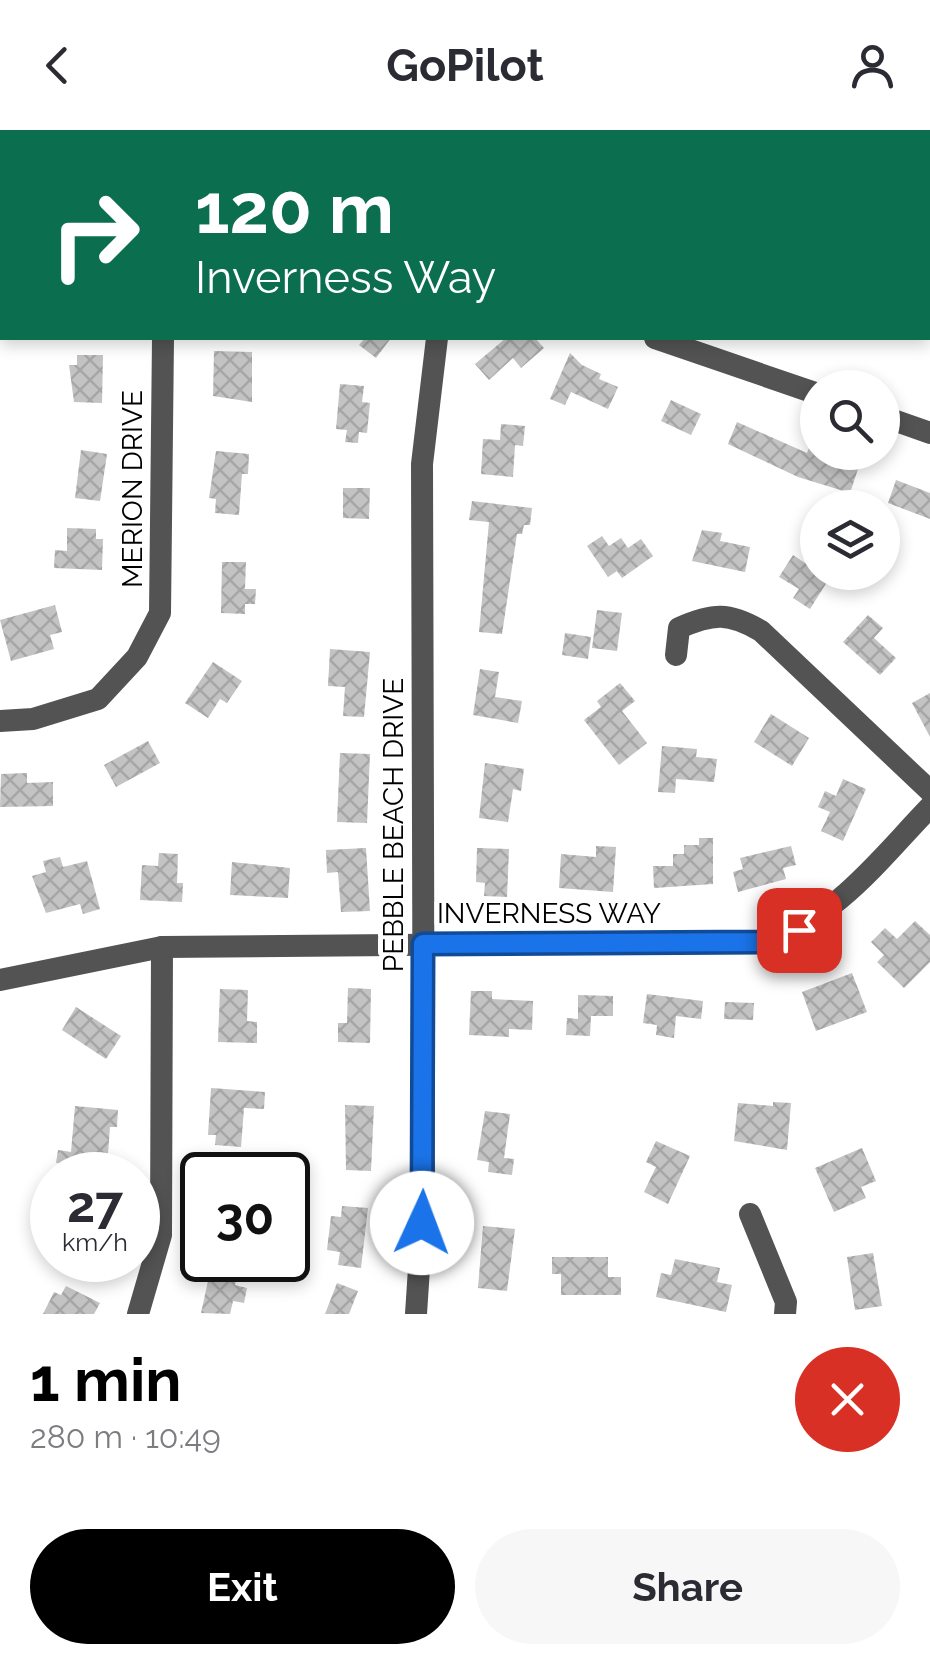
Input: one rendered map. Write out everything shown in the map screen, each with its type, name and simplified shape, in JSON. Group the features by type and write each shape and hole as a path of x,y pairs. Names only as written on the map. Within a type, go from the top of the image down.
{"street":[{"name":"MERION DRIVE","path":"0,721 33,719 98,699 138,658 160,613 163,340"},
{"name":"PEBBLE BEACH DRIVE","path":"416,1314 424,1192 422,464 437,340"},
{"path":"661,340 800,388"},
{"path":"900,422 930,433"},
{"path":"676,655 679,628 708,616 734,615 760,632 930,791"},
{"name":"INVERNESS WAY","path":"0,980 162,947 763,942 799,930 826,914 930,807"},
{"path":"138,1314 161,1235 162,947"},
{"path":"750,1214 786,1302 785,1314"}],"building":[{"path":"363,340 390,340 376,358 359,345"},
{"path":"504,340 537,340 544,348 521,368 513,358 489,380 475,364"},
{"path":"214,351 252,352 252,402 213,396"},
{"path":"570,353 582,365 601,374 599,379 618,387 608,409 571,392 565,405 550,399"},
{"path":"77,355 103,355 102,403 74,402 69,365 77,365"},
{"path":"340,384 364,386 362,402 370,403 367,433 359,432 358,443 345,442 347,430 336,429"},
{"path":"671,400 701,414 691,435 661,421"},
{"path":"737,422 800,450 800,470 858,470 851,490 840,490 798,477 728,444"},
{"path":"501,424 525,426 523,446 515,445 513,477 481,474 483,439 500,440"},
{"path":"81,450 107,454 100,501 75,498"},
{"path":"216,451 249,454 248,474 242,474 239,515 215,513 216,499 209,498"},
{"path":"896,480 930,493 930,519 900,508 900,490 893,490"},
{"path":"343,488 370,488 369,519 343,518"},
{"path":"472,501 532,508 530,525 524,525 522,534 517,534 502,634 479,632 489,522 469,520"},
{"path":"67,528 96,529 96,539 103,539 102,570 54,568 55,550 67,551"},
{"path":"702,530 722,533 720,541 750,547 745,572 692,561"},
{"path":"602,536 609,546 621,538 628,548 641,539 653,556 622,578 617,571 608,577 587,546"},
{"path":"793,555 800,560 800,590 822,590 810,609 793,598 799,589 779,577"},
{"path":"222,562 246,562 245,589 256,589 255,604 245,604 245,614 221,613"},
{"path":"55,605 62,632 50,635 54,649 11,661 0,620"},
{"path":"597,610 622,613 617,651 592,648"},
{"path":"868,615 883,628 874,638 896,658 880,675 843,642"},
{"path":"565,633 591,637 588,659 562,655"},
{"path":"330,649 370,652 364,717 343,716 345,687 328,686"},
{"path":"213,662 242,681 227,703 220,699 208,718 185,703"},
{"path":"480,669 499,672 495,697 522,701 518,723 473,715"},
{"path":"620,683 635,701 622,711 647,743 619,765 584,720 601,707 597,701"},
{"path":"930,693 930,737 912,703"},
{"path":"771,714 809,738 792,766 754,742"},
{"path":"148,741 160,763 116,787 104,765"},
{"path":"662,746 697,749 696,757 717,759 714,782 676,779 675,793 658,792"},
{"path":"340,753 370,754 367,823 337,822"},
{"path":"485,763 524,769 521,791 513,789 508,822 479,818"},
{"path":"27,773 27,783 53,782 53,806 0,807 1,774"},
{"path":"843,779 866,789 843,841 821,831 830,812 818,807 825,791 836,796"},
{"path":"699,838 713,838 713,884 654,888 653,866 673,866 673,854 684,854 684,845 699,845"},
{"path":"596,846 616,847 613,892 559,888 561,854 596,857"},
{"path":"791,846 796,865 783,868 786,879 738,892 733,872 743,869 740,858"},
{"path":"366,848 370,911 341,912 338,872 327,873 326,850"},
{"path":"477,848 509,849 507,897 484,896 485,883 476,882"},
{"path":"159,853 178,854 177,883 183,883 182,902 140,900 142,865 158,866"},
{"path":"60,857 63,867 87,861 100,909 83,914 80,904 46,913 32,876 46,872 43,861"},
{"path":"232,862 290,868 288,898 230,895"},
{"path":"915,921 930,935 930,962 904,988 877,962 884,955 871,942 885,928 897,939"},
{"path":"852,973 867,1012 816,1031 802,992"},
{"path":"348,988 371,989 370,1043 338,1042 338,1023 347,1023"},
{"path":"220,989 248,990 247,1021 257,1022 257,1043 218,1042"},
{"path":"471,991 492,991 492,999 533,1001 532,1030 509,1029 509,1037 469,1035"},
{"path":"647,994 703,1001 701,1019 676,1016 674,1038 656,1035 657,1025 643,1023"},
{"path":"578,995 613,996 613,1016 591,1016 590,1036 566,1035 567,1018 578,1019"},
{"path":"725,1002 754,1003 753,1020 724,1019"},
{"path":"76,1007 121,1036 106,1059 62,1030"},
{"path":"211,1088 265,1092 264,1109 244,1108 241,1147 215,1145 216,1135 208,1135"},
{"path":"773,1102 791,1103 787,1150 734,1141 738,1103 773,1106"},
{"path":"345,1105 374,1106 371,1171 346,1170"},
{"path":"75,1106 118,1110 117,1127 110,1127 108,1152 71,1152"},
{"path":"485,1111 510,1114 504,1158 514,1159 512,1175 488,1172 489,1162 477,1160"},
{"path":"656,1141 690,1156 668,1204 644,1192 656,1167 646,1162"},
{"path":"862,1148 876,1181 861,1187 866,1198 834,1212 815,1168"},
{"path":"342,1206 368,1208 361,1268 338,1265 340,1252 327,1250 331,1216 341,1217"},
{"path":"483,1226 515,1229 507,1291 478,1288"},
{"path":"873,1253 882,1306 855,1310 847,1257"},
{"path":"552,1257 608,1257 608,1277 621,1277 621,1295 561,1295 561,1274 552,1274"},
{"path":"675,1259 720,1268 717,1282 732,1285 726,1312 656,1297 661,1273 671,1275"},
{"path":"208,1282 236,1282 247,1288 244,1303 233,1301 230,1314 201,1313"},
{"path":"337,1283 358,1291 349,1314 325,1314"},
{"path":"66,1286 100,1303 94,1314 43,1314 54,1292 61,1295"}],"route":[{"path":"422,1223 423,944 763,942 799,930"}]}
